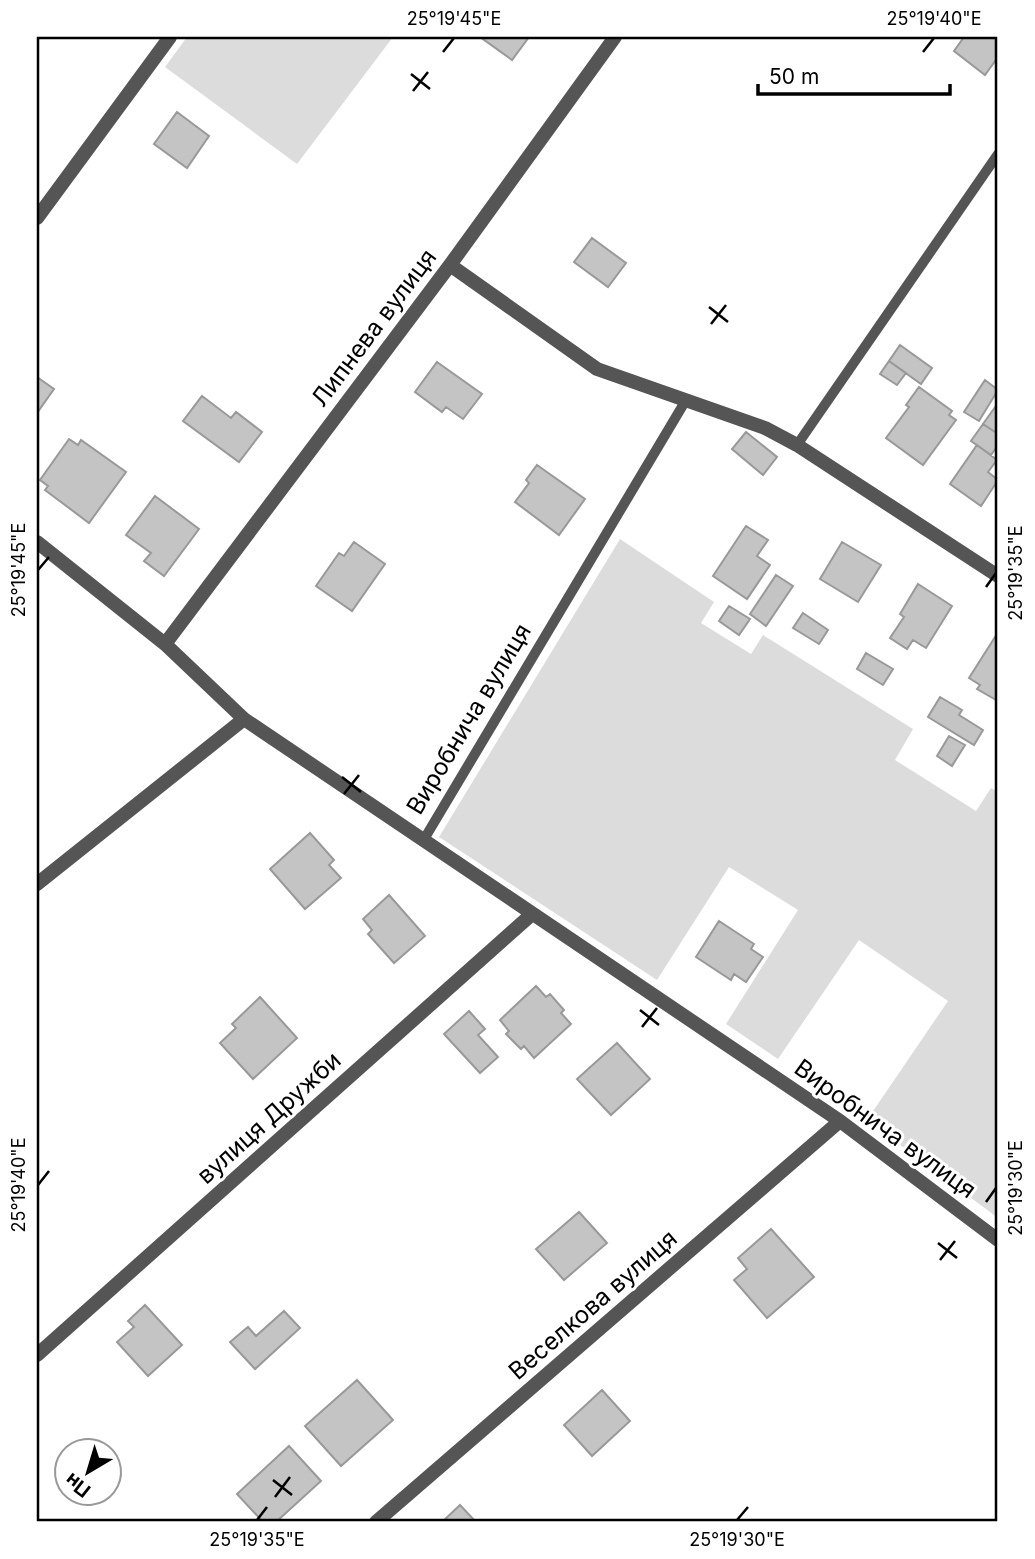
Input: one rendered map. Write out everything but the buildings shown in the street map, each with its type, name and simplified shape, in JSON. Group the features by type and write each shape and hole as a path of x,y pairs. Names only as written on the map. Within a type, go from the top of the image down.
{"street":[{"path":"37,218 170,37"},
{"name":"Липнева вулиця","path":"165,644 450,265 615,37"},
{"path":"450,265 597,369 765,428 797,445 998,576"},
{"path":"37,542 165,644 244,719 423,841"},
{"path":"37,884 244,719"},
{"name":"Виробнича вулиця","path":"423,841 839,1121 998,1240"},
{"name":"вулиця Дружби","path":"37,1354 531,915"},
{"name":"Веселкова вулиця","path":"376,1522 839,1121"}],"lane":[{"path":"797,445 998,154"},
{"name":"Виробнича вулиця","path":"423,841 686,400"}],"shaded area":[{"path":"187,37 393,37 297,164 165,67"},
{"path":"620,539 714,602 701,623 751,654 763,635 913,729 895,760 976,811 991,788 998,792 998,1218 867,1120 948,1001 859,940 778,1059 726,1024 798,910 729,867 657,980 439,837"}]}
